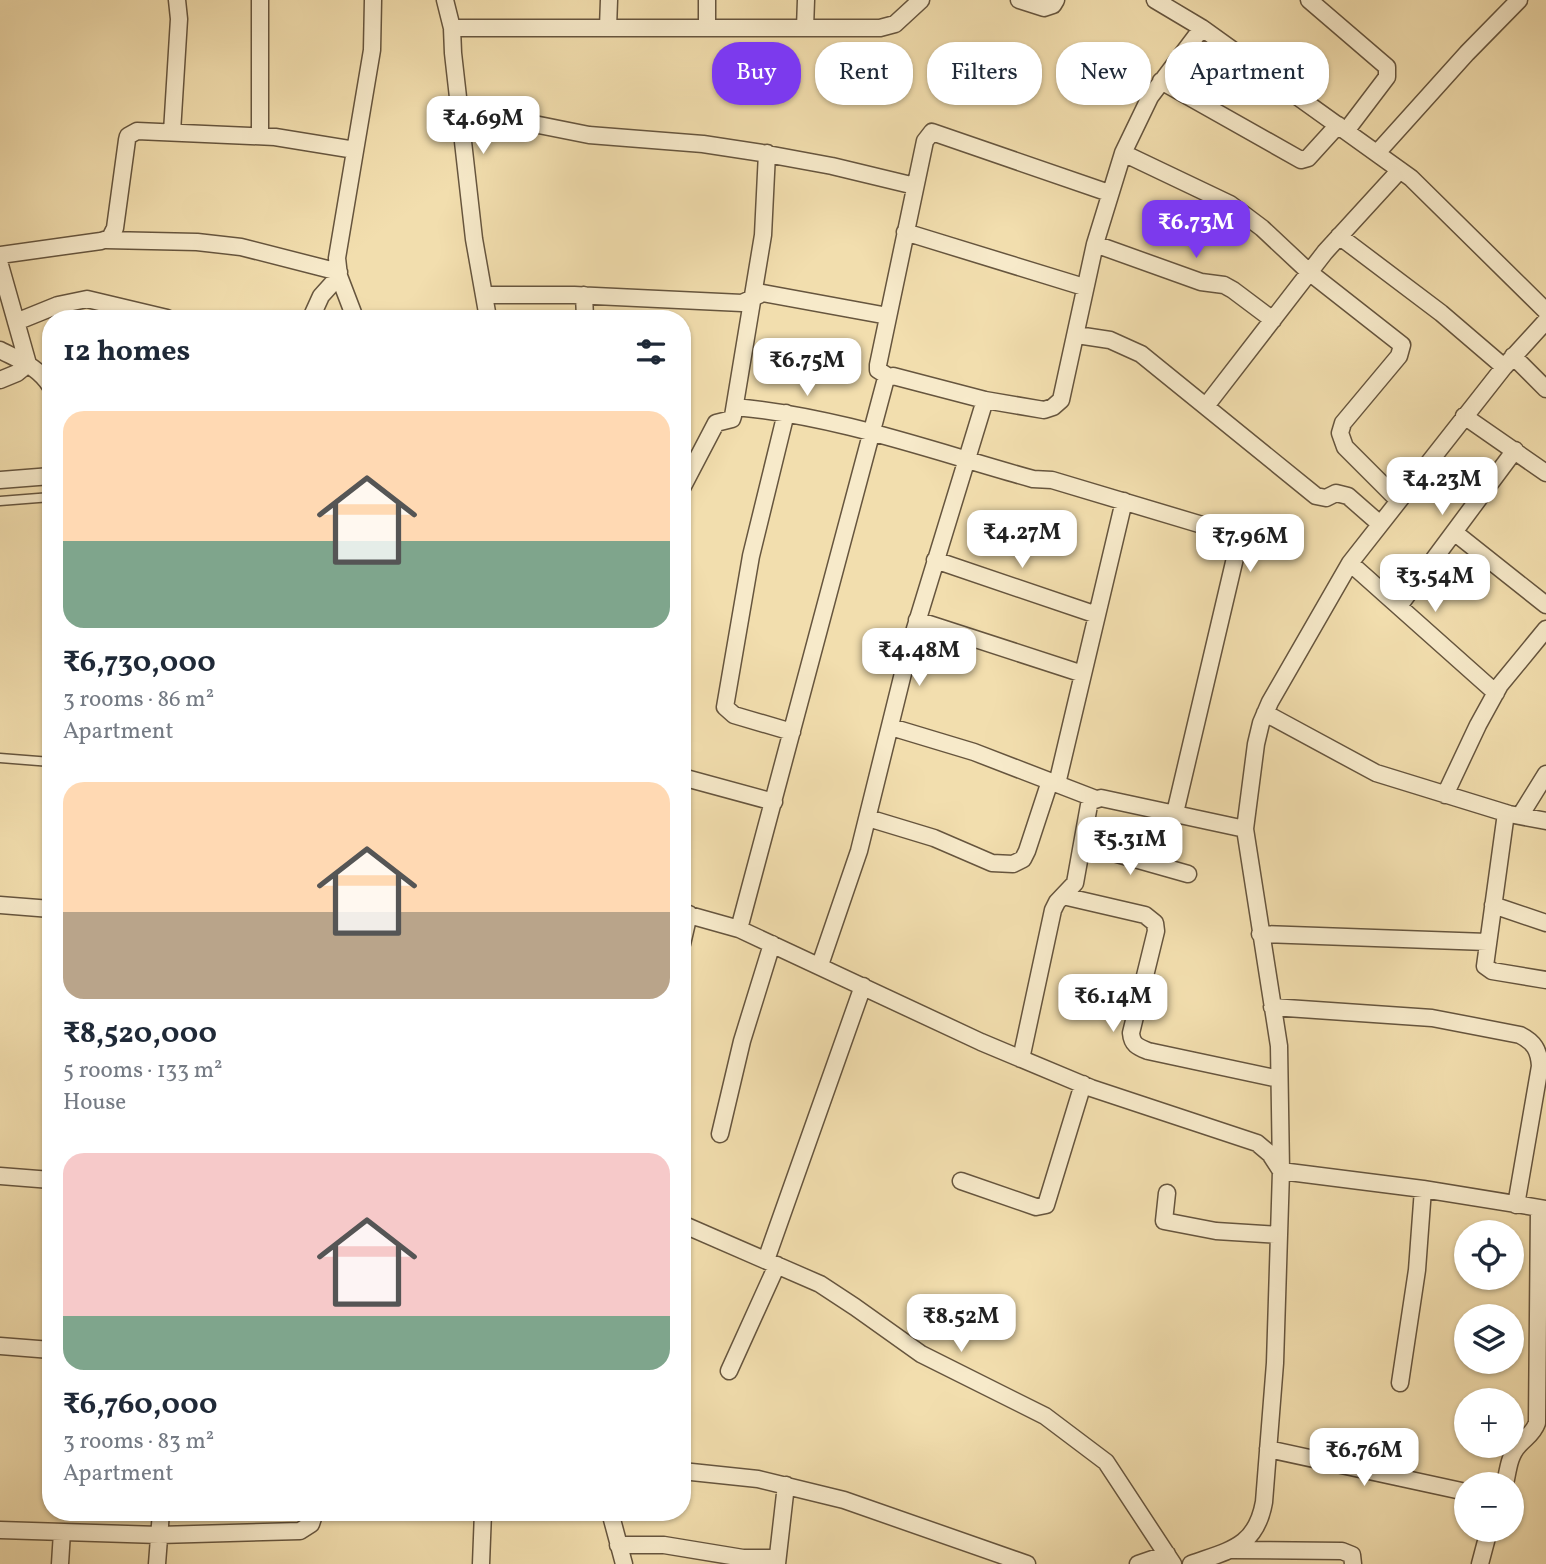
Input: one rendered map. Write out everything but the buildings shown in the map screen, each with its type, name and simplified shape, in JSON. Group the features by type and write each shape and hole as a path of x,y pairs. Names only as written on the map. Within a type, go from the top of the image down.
{"street":[{"path":"172,132 179,19 177,0"},
{"path":"260,0 260,136"},
{"path":"352,310 339,274 337,258 372,50 373,0"},
{"path":"445,0 452,28 474,239 487,310"},
{"path":"608,28 609,0"},
{"path":"707,0 707,28"},
{"path":"805,28 806,0"},
{"path":"1019,0 1044,8 1056,0"},
{"path":"1155,0 1202,28 1411,178 1546,311"},
{"path":"1161,81 1301,160 1308,158 1342,128 1388,73 1382,62 1309,0"},
{"path":"1377,153 1519,0"},
{"path":"452,28 888,27 895,24 917,2"},
{"path":"1110,193 932,132 925,141 878,370 889,377 894,376 985,400 1044,410 1061,400 1077,335 1084,287 1123,153 1139,117 1161,81 1202,28"},
{"path":"459,109 589,135 703,144 767,153 915,186"},
{"path":"106,240 113,235 116,228 128,136 138,131 260,136 355,150"},
{"path":"691,471 716,423 732,419 735,407 764,235 767,153"},
{"path":"1123,153 1230,204 1262,228 1309,272 1402,345 1399,356 1343,422 1340,433 1345,447 1398,500"},
{"path":"1206,406 1309,272 1400,170"},
{"path":"905,232 1084,287"},
{"path":"1339,236 1546,389"},
{"path":"0,255 106,240 197,242 241,247 339,274"},
{"path":"1095,244 1201,282 1224,285 1273,320"},
{"path":"0,265 28,364"},
{"path":"315,310 321,296 339,274"},
{"path":"485,295 584,295 747,303 754,296 764,293 888,316"},
{"path":"584,295 585,310"},
{"path":"48,310 87,299 133,310"},
{"path":"16,322 42,312"},
{"path":"1191,1564 1242,1544 1254,1534 1261,1520 1275,1363 1281,1171 1279,1046 1245,829 1256,744 1265,713 1350,563 1464,416 1546,321"},
{"path":"1077,335 1126,345 1155,363 1316,496 1326,498 1336,493 1348,496 1380,524"},
{"path":"0,350 28,364 42,375"},
{"path":"0,380 17,373 28,364"},
{"path":"739,929 885,382 889,377"},
{"path":"820,965 859,851 918,620 985,400"},
{"path":"735,407 786,413 872,432 1033,479 1052,480 1219,530 1230,536 1235,545 1235,558 1175,813"},
{"path":"786,413 751,556 725,707 734,715 792,732"},
{"path":"1464,416 1546,474"},
{"path":"1399,606 1514,450"},
{"path":"0,480 42,476"},
{"path":"868,818 934,838 992,863 1013,864 1023,859 1053,783 1083,674 1124,502"},
{"path":"1454,532 1546,605"},
{"path":"935,560 1097,615"},
{"path":"1350,563 1496,693"},
{"path":"918,620 1083,674"},
{"path":"1445,795 1496,693 1522,655 1546,629"},
{"path":"1265,713 1376,773 1513,815 1546,821"},
{"path":"891,726 974,752 1096,799 1245,829"},
{"path":"1546,774 1513,815 1493,905 1484,962 1488,969 1546,981"},
{"path":"691,779 774,802"},
{"path":"1021,1059 1053,910 1075,883 1089,806 1096,799"},
{"path":"1082,844 1188,874"},
{"path":"1063,896 1145,915 1155,923 1156,932 1131,1033 1132,1041 1137,1047 1279,1079"},
{"path":"0,905 42,908"},
{"path":"1493,905 1546,923"},
{"path":"691,915 739,929 1021,1059 1083,1084 1257,1143 1270,1154 1281,1171 1423,1189 1542,1208 1537,1423 1534,1432 1517,1447 1508,1472"},
{"path":"1260,934 1487,942"},
{"path":"720,1134 742,1041 772,944"},
{"path":"729,1371 772,1263 863,986"},
{"path":"1272,1007 1432,1018 1520,1035 1528,1039 1539,1054 1540,1066 1516,1205"},
{"path":"961,1181 1036,1208 1046,1205 1083,1084"},
{"path":"0,1176 42,1179"},
{"path":"1400,1383 1417,1270 1423,1189"},
{"path":"1167,1193 1164,1221 1216,1231 1279,1235"},
{"path":"691,1228 820,1284 921,1354 1045,1416 1076,1438 1105,1462 1170,1559 1138,1564"},
{"path":"0,1346 42,1349"},
{"path":"1268,1449 1454,1489"},
{"path":"691,1472 758,1479 786,1485 880,1511 1027,1564"},
{"path":"618,1545 664,1545 777,1561 786,1485"},
{"path":"158,1564 160,1521"},
{"path":"0,1530 159,1535 300,1531 312,1521"},
{"path":"481,1564 483,1521"},
{"path":"612,1521 624,1564"},
{"path":"60,1564 62,1532"},
{"path":"1480,1564 1486,1542"},
{"path":"1231,1550 1342,1551 1352,1555 1353,1564"}],"lane":[{"path":"0,500 42,498"},
{"path":"0,758 42,761"}]}
